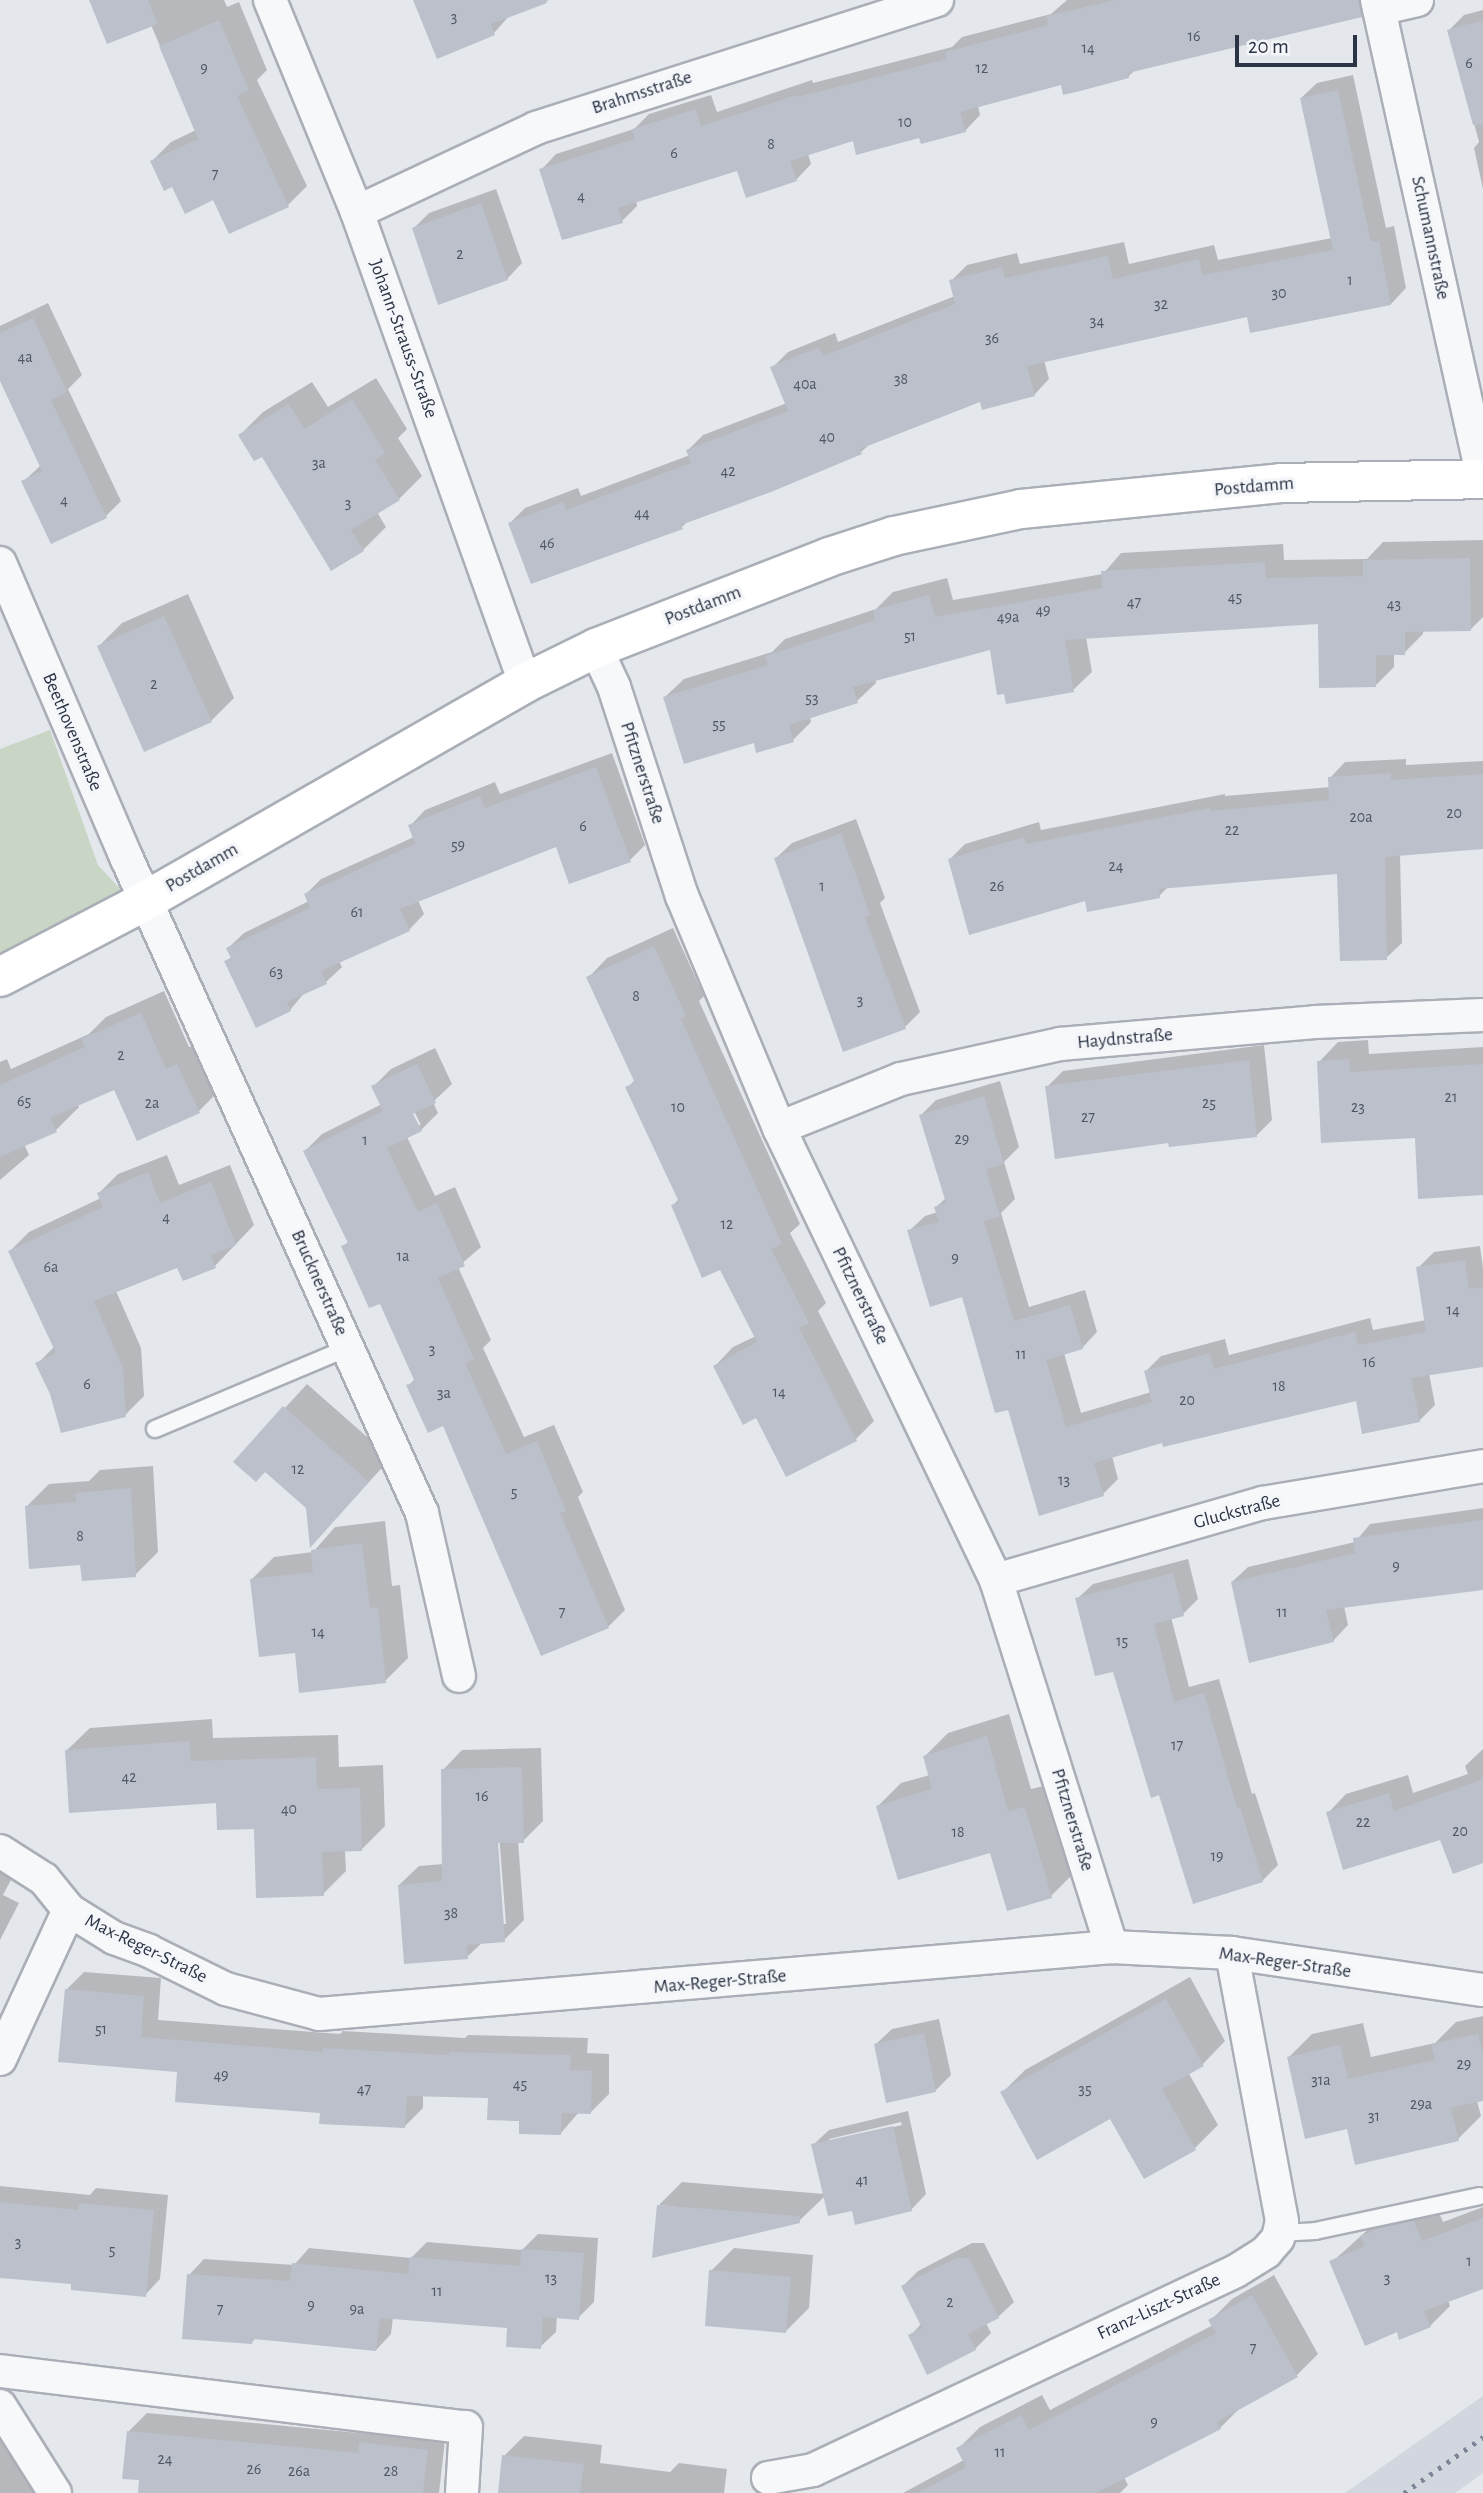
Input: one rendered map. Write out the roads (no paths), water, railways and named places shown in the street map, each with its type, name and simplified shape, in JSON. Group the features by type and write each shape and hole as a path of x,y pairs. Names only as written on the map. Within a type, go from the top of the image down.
{"street":[{"name":"Johann-Strauss-Straße","path":"270,0 358,212 525,683"},
{"name":"Brahmsstraße","path":"358,212 536,128 937,0"},
{"path":"1378,5 1417,0"},
{"name":"Schumannstraße","path":"1378,5 1483,478"},
{"name":"Postdamm","path":"0,977 147,899 525,683 596,648 829,556 894,536 1021,509 1281,484 1483,478"},
{"name":"Beethovenstraße","path":"0,563 147,899"},
{"name":"Pfitznerstraße","path":"596,648 614,687 682,896 779,1128 996,1580 1112,1947"},
{"name":"Brucknerstraße","path":"147,899 422,1513 459,1676"},
{"name":"Haydnstraße","path":"779,1128 901,1079 1060,1044 1315,1022 1483,1015"},
{"name":"Gluckstraße","path":"996,1580 1263,1503 1483,1466"},
{"name":"Max-Reger-Straße","path":"0,1851 44,1879 69,1910 114,1938 149,1951 226,1989 319,2014 1112,1947 1232,1953 1483,1990"},
{"path":"0,2059 69,1910"},
{"path":"1232,1953 1282,2221 1279,2233"},
{"name":"Franz-Liszt-Straße","path":"768,2478 814,2470 1236,2271 1266,2252 1279,2233"},
{"path":"0,2371 466,2427 462,2493"},
{"path":"0,2406 55,2493"}],"lane":[{"path":"155,1429 348,1348"},
{"path":"1279,2233 1315,2231 1479,2196"}],"railway":[{"path":"1404,2493 1483,2437"}]}
